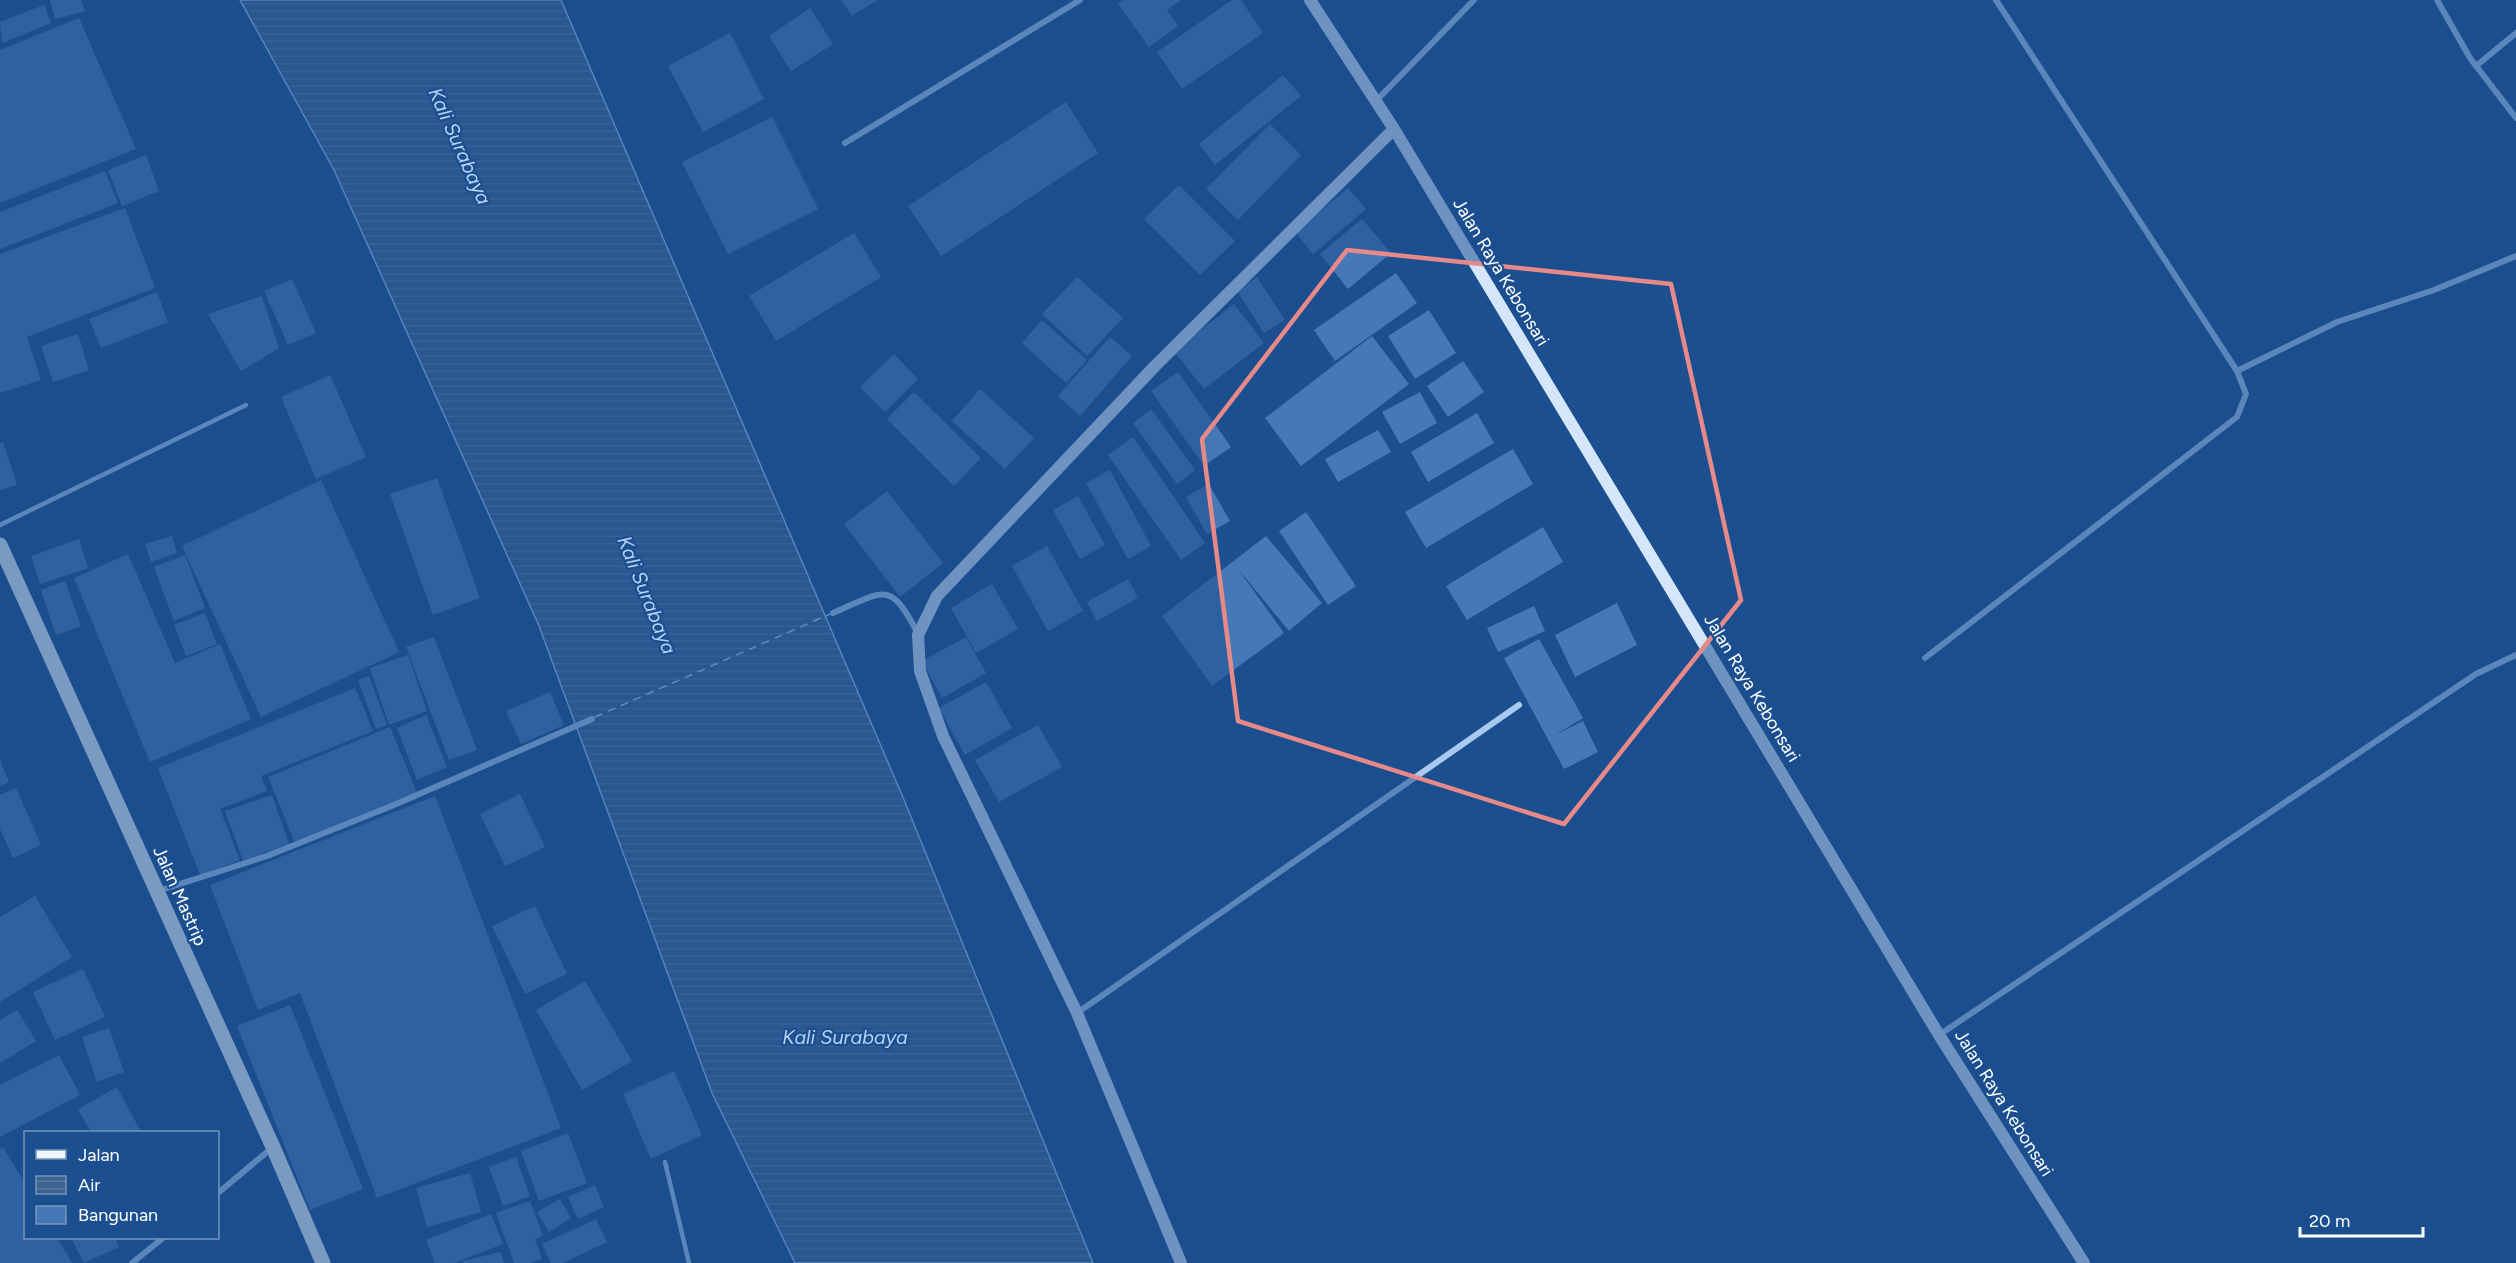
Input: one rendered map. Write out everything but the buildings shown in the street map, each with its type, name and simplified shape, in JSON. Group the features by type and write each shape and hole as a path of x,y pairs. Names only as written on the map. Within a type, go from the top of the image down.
{"main road":[{"name":"Jalan Raya Kebonsari","path":"1310,0 1394,129 1940,1035 2084,1263"},
{"path":"1181,1263 1077,1012 943,736 920,671 918,635 937,596 1155,366 1394,129"},
{"name":"Jalan Mastrip","path":"0,545 273,1147 323,1263"}],"street":[{"path":"845,143 1080,0"},
{"path":"1376,101 1474,0"},
{"path":"1926,658 2237,417 2246,394 2237,371 1996,0"},
{"path":"2437,0 2476,66 2516,118"},
{"path":"2476,66 2516,33"},
{"path":"2237,371 2337,322 2434,290 2516,256"},
{"path":"833,613 880,592 892,595 904,608 918,635"},
{"path":"1940,1035 2476,674 2516,655"},
{"path":"1077,1012 1519,705"},
{"path":"156,891 267,856 394,805 592,719"},
{"path":"219,1192 273,1147"},
{"path":"132,1263 162,1239"}],"lane":[{"path":"0,525 246,405"},
{"path":"665,1162 689,1263"}],"highlighted area":[{"path":"1347,250 1671,284 1741,600 1564,824 1238,721 1202,439"}],"water":[{"name":"Kali Surabaya","path":"240,0 561,0 902,795 1093,1263 795,1263 712,1093 539,626 334,170"}],"ferry route":[{"path":"595,717 830,614"}]}
